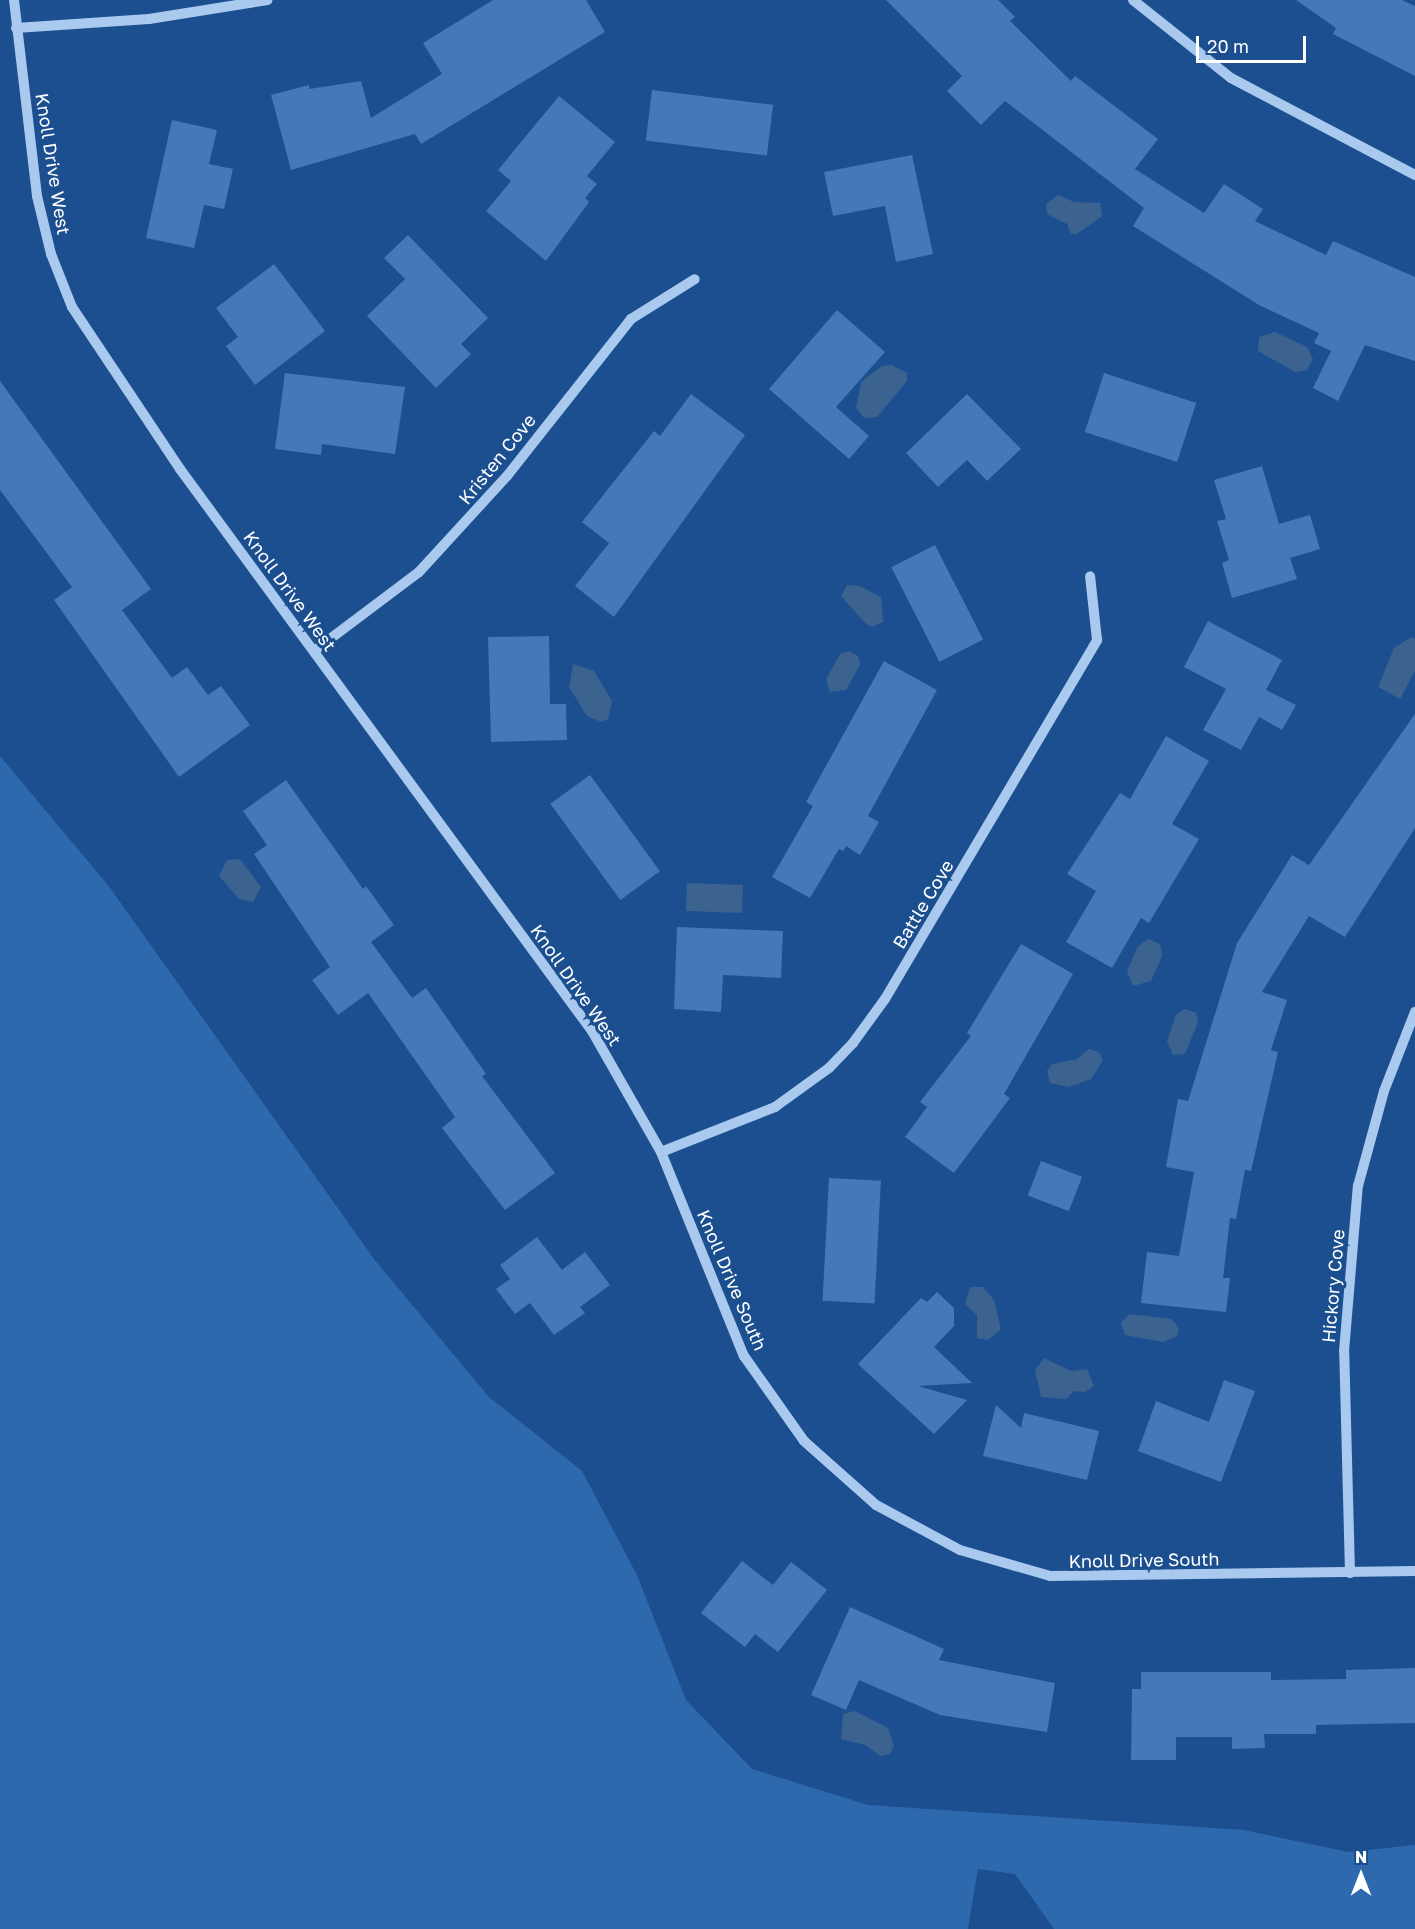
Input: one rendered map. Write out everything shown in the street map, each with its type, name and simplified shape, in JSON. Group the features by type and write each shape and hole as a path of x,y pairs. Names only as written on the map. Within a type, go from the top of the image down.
{"street":[{"name":"Knoll Drive West","path":"14,0 37,196 51,254 72,307 180,469 592,1031 661,1152"},
{"path":"16,28 149,19 267,0"},
{"path":"1133,0 1231,78 1415,175"},
{"name":"Kristen Cove","path":"314,651 419,572 507,476 631,319 695,279"},
{"name":"Battle Cove","path":"661,1152 776,1107 829,1068 854,1042 885,999 1098,640 1090,576"},
{"name":"Hickory Cove","path":"1350,1573 1344,1351 1358,1186 1384,1091 1415,1012"},
{"name":"Knoll Drive South","path":"661,1152 744,1356 804,1441 876,1505 960,1550 1050,1576 1415,1571"}],"shaded area":[{"path":"1058,195 1074,202 1100,203 1102,216 1077,234 1071,234 1067,224 1047,214 1046,204"},
{"path":"1275,332 1307,347 1313,359 1307,370 1295,372 1258,351 1259,337"},
{"path":"892,365 907,373 907,381 877,417 864,418 856,408 861,382 882,366"},
{"path":"847,585 860,586 881,597 883,622 872,627 865,623 841,596"},
{"path":"1411,637 1415,639 1415,671 1400,699 1378,687 1394,648"},
{"path":"849,651 858,656 860,665 846,690 830,692 826,679 840,654"},
{"path":"573,664 594,671 612,701 608,719 601,722 587,716 569,687"},
{"path":"0,756 108,885 374,1259 489,1397 582,1471 637,1575 686,1700 752,1769 868,1805 1244,1830 1348,1852 1415,1845 1415,1929 1054,1929 1015,1874 978,1869 968,1929 0,1929"},
{"path":"240,859 261,887 253,902 239,899 219,876 227,860"},
{"path":"687,883 743,885 742,913 686,911"},
{"path":"1149,939 1160,944 1162,956 1151,981 1133,986 1127,971 1138,946"},
{"path":"1185,1009 1196,1013 1198,1022 1185,1054 1173,1055 1167,1041 1176,1015"},
{"path":"1089,1049 1099,1052 1103,1060 1091,1079 1069,1087 1050,1083 1047,1071 1052,1064 1077,1059"},
{"path":"970,1287 983,1287 994,1300 1001,1329 988,1340 977,1338 977,1315 965,1304"},
{"path":"1129,1314 1172,1319 1179,1329 1177,1336 1163,1342 1125,1335 1121,1323"},
{"path":"1044,1358 1071,1371 1087,1369 1094,1386 1085,1392 1074,1391 1066,1399 1041,1397 1035,1370"},
{"path":"855,1711 888,1728 894,1746 890,1754 880,1756 865,1745 841,1739 843,1714"}],"building":[{"path":"493,0 586,0 605,32 421,144 415,134 291,170 271,95 309,85 309,89 361,81 371,118 442,74 423,43"},
{"path":"886,0 998,0 1015,17 1010,21 1071,81 1075,76 1158,139 1135,169 1204,213 1224,184 1263,209 1255,221 1326,255 1333,241 1415,277 1415,361 1365,345 1338,401 1313,388 1331,351 1314,343 1319,333 1259,305 1133,226 1144,208 1005,101 981,125 947,91 962,76"},
{"path":"1296,0 1402,0 1415,6 1415,76 1333,34 1336,28"},
{"path":"652,90 773,105 767,155 646,141"},
{"path":"559,96 615,142 587,176 597,184 585,198 589,202 546,261 486,211 511,181 498,170"},
{"path":"172,120 217,130 209,164 233,169 224,209 204,205 194,248 146,238"},
{"path":"912,155 933,254 896,262 885,206 833,216 824,172"},
{"path":"408,235 488,318 461,344 471,354 436,388 367,316 405,279 384,258"},
{"path":"274,264 325,331 255,385 226,346 238,337 216,308"},
{"path":"837,310 885,352 836,407 869,436 849,459 769,389"},
{"path":"285,373 405,387 395,454 322,444 321,455 275,449"},
{"path":"1104,373 1196,403 1177,462 1085,432"},
{"path":"0,381 151,589 122,610 172,678 187,667 208,695 221,686 250,725 179,777 54,600 72,587 0,490"},
{"path":"691,394 745,435 614,617 575,586 609,543 582,522 654,431 660,436"},
{"path":"967,394 1021,449 987,481 967,460 938,487 906,453"},
{"path":"1262,466 1279,524 1310,515 1320,549 1290,558 1297,579 1232,598 1222,563 1229,560 1217,521 1226,519 1214,480"},
{"path":"935,545 983,639 939,662 891,567"},
{"path":"1208,621 1282,660 1266,690 1296,705 1282,730 1259,717 1241,750 1203,730 1226,689 1184,667"},
{"path":"549,636 550,704 566,704 567,740 491,742 488,637"},
{"path":"884,661 937,690 868,816 879,822 860,855 846,846 843,851 839,849 810,898 772,877 813,806 806,802"},
{"path":"1415,714 1415,828 1345,937 1309,916 1262,992 1287,1000 1271,1050 1278,1052 1251,1171 1245,1170 1236,1219 1230,1218 1223,1278 1230,1278 1226,1312 1141,1303 1147,1252 1179,1256 1194,1172 1166,1167 1178,1099 1188,1101 1237,943 1292,855 1309,865"},
{"path":"1166,736 1209,761 1172,824 1199,839 1149,923 1141,918 1112,968 1066,942 1096,891 1067,874 1120,793 1130,799"},
{"path":"590,775 660,871 620,900 550,804"},
{"path":"286,780 363,889 366,886 394,925 371,942 412,998 426,988 486,1074 482,1076 555,1173 505,1210 442,1128 455,1117 368,993 338,1015 312,980 330,967 254,854 267,845 243,811"},
{"path":"677,927 783,931 781,978 723,975 721,1012 674,1009"},
{"path":"1021,944 1073,974 1004,1094 1010,1098 954,1173 905,1137 927,1107 920,1102 971,1036 967,1033"},
{"path":"1041,1161 1082,1177 1069,1211 1028,1196"},
{"path":"829,1178 881,1181 874,1304 823,1301"},
{"path":"537,1237 562,1270 585,1252 610,1285 580,1307 585,1313 554,1335 530,1303 515,1314 496,1289 510,1279 500,1265"},
{"path":"937,1292 954,1308 954,1326 934,1347 972,1383 918,1386 967,1400 934,1434 858,1364 921,1298 927,1302"},
{"path":"1224,1380 1255,1391 1221,1482 1138,1451 1156,1401 1209,1422"},
{"path":"996,1405 1021,1428 1024,1413 1099,1431 1087,1480 983,1456"},
{"path":"742,1561 773,1585 791,1562 827,1590 778,1652 755,1634 745,1647 701,1613"},
{"path":"850,1607 944,1649 939,1660 1055,1683 1047,1732 940,1715 859,1680 846,1710 811,1695"},
{"path":"1415,1668 1415,1723 1316,1725 1316,1734 1264,1734 1265,1748 1232,1749 1232,1737 1176,1737 1176,1760 1131,1760 1132,1689 1141,1689 1141,1672 1271,1672 1271,1680 1346,1679 1346,1670"}]}
